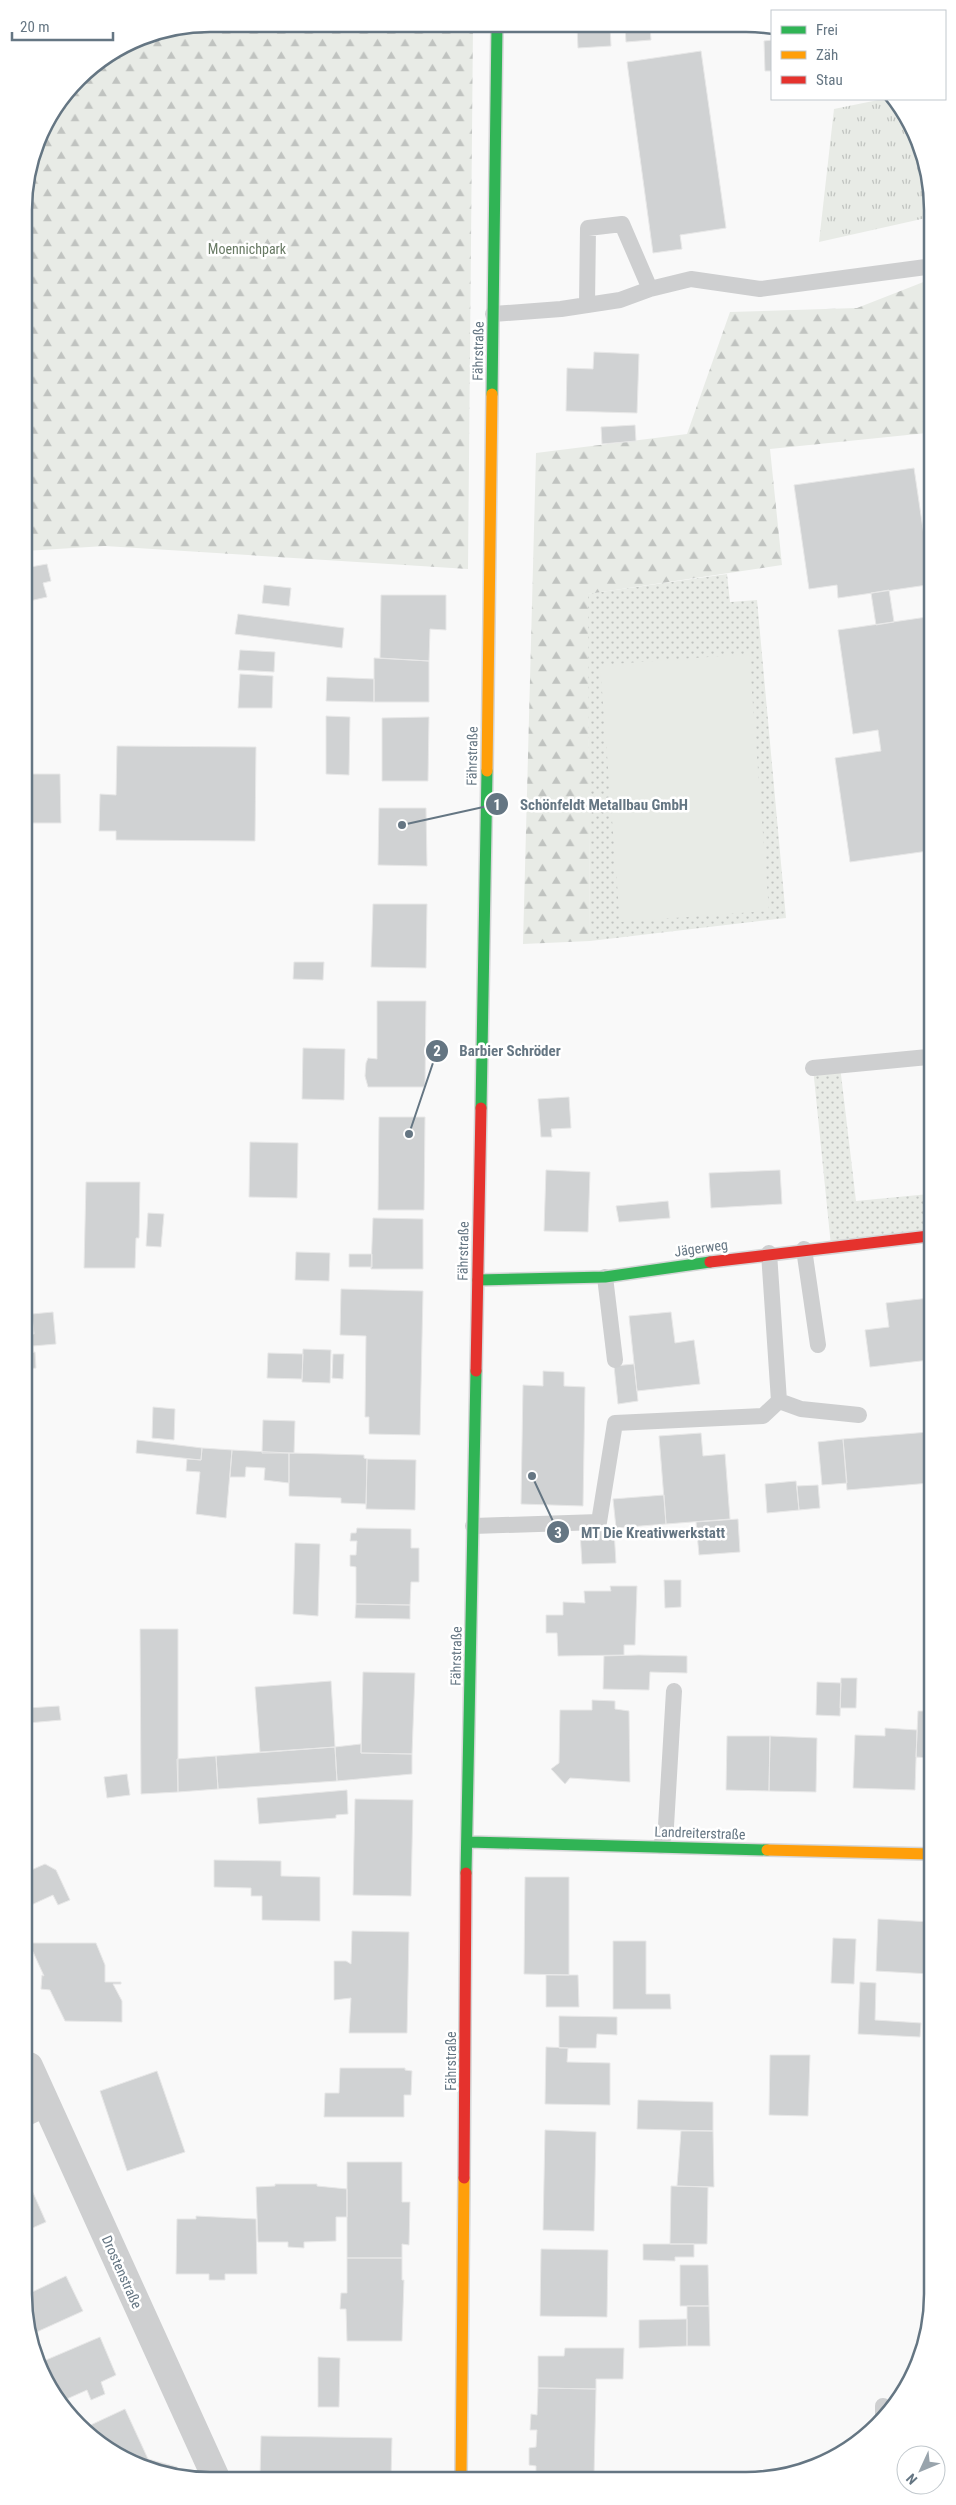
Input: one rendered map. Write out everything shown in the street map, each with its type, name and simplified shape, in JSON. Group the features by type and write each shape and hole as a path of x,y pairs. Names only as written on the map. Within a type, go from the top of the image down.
{"street":[{"name":"Fährstraße","path":"461,2472 468,1842 497,32"},
{"name":"Jägerweg","path":"478,1280 605,1277 769,1253 924,1237"},
{"name":"Landreiterstraße","path":"468,1842 924,1854"},
{"name":"Drostenstraße","path":"32,2080 39,2112 213,2472"}],"lane":[{"path":"587,304 588,228 622,224 650,289"},
{"path":"493,314 560,309 620,300 650,289 691,279 760,288 924,267"},
{"path":"813,1068 924,1057"},
{"path":"804,1249 818,1345"},
{"path":"769,1253 779,1401"},
{"path":"605,1277 615,1360"},
{"path":"779,1401 801,1409 859,1415"},
{"path":"473,1526 599,1522 615,1423 763,1416 779,1401"},
{"path":"661,1846 666,1826 674,1691"}],"green space":[{"name":"Moennichpark","path":"473,32 468,569 105,546 32,551 32,211 34,187 42,153 56,122 69,102 102,69 122,56 153,42 187,34"},
{"path":"878,100 885,100 887,102 900,122 914,153 922,187 924,218 819,242 834,109"},
{"path":"924,282 924,433 770,449 782,565 588,594 590,941 523,944 536,453 687,434 730,312 857,308"},
{"path":"727,574 730,602 757,600 786,918 590,941 587,594"},
{"path":"749,654 769,911 620,922 600,665"},
{"path":"840,1066 856,1201 924,1194 924,1237 831,1246 813,1068"}],"building":[{"path":"577,32 610,32 611,46 578,48"},
{"path":"625,32 650,32 651,40 626,42"},
{"path":"771,40 771,71 765,71 764,41"},
{"path":"701,51 726,228 680,235 682,249 653,253 627,62"},
{"path":"594,352 639,354 637,413 566,411 567,368 593,369"},
{"path":"635,425 636,441 602,444 601,427"},
{"path":"914,468 924,536 924,585 838,598 837,585 809,589 794,485"},
{"path":"47,564 51,581 43,583 47,597 32,600 32,567"},
{"path":"264,585 291,588 289,606 262,603"},
{"path":"889,590 894,622 876,625 871,593"},
{"path":"381,595 446,595 446,630 430,629 429,661 380,658"},
{"path":"238,614 344,628 342,648 235,634"},
{"path":"924,617 924,852 850,862 835,758 881,751 878,730 853,734 838,630"},
{"path":"240,650 275,652 274,672 238,670"},
{"path":"374,658 429,661 429,702 374,702"},
{"path":"240,674 273,676 272,708 238,708"},
{"path":"327,677 374,679 374,702 326,701"},
{"path":"326,716 350,717 349,775 326,774"},
{"path":"429,717 428,781 382,781 382,718"},
{"path":"117,746 256,747 255,841 116,840 116,831 99,831 100,794 116,795"},
{"path":"32,774 60,774 61,823 32,823"},
{"path":"379,808 426,808 427,866 378,865"},
{"path":"373,904 427,904 426,968 371,967"},
{"path":"294,962 324,962 323,980 293,979"},
{"path":"377,1001 426,1001 425,1087 368,1087 365,1076 366,1063 368,1058 377,1059"},
{"path":"303,1048 345,1049 344,1100 302,1099"},
{"path":"569,1097 571,1128 551,1129 552,1137 541,1137 538,1099"},
{"path":"379,1117 425,1117 424,1210 378,1210"},
{"path":"250,1142 298,1143 297,1198 249,1197"},
{"path":"546,1170 590,1172 588,1232 544,1231"},
{"path":"780,1170 782,1204 711,1208 709,1173"},
{"path":"86,1182 140,1182 139,1238 136,1238 135,1268 84,1268"},
{"path":"668,1201 670,1218 619,1222 616,1206"},
{"path":"148,1213 164,1214 161,1247 146,1246"},
{"path":"373,1218 423,1219 423,1269 371,1269"},
{"path":"296,1252 330,1253 329,1281 295,1280"},
{"path":"349,1254 372,1254 372,1267 349,1267"},
{"path":"341,1289 423,1291 420,1435 369,1434 369,1417 365,1417 366,1336 340,1335"},
{"path":"924,1299 924,1361 870,1367 865,1330 889,1327 886,1303"},
{"path":"53,1312 56,1344 33,1346 32,1352 32,1334 34,1334 32,1314"},
{"path":"671,1312 675,1343 694,1340 700,1384 637,1391 629,1316"},
{"path":"303,1349 331,1350 330,1383 302,1382"},
{"path":"32,1352 35,1352 36,1368 32,1368"},
{"path":"268,1353 303,1354 302,1379 267,1378"},
{"path":"333,1354 344,1354 343,1379 332,1378"},
{"path":"634,1364 638,1401 618,1404 614,1366"},
{"path":"543,1371 564,1372 564,1386 585,1387 583,1506 521,1504 523,1385 543,1386"},
{"path":"153,1407 175,1409 174,1440 152,1438"},
{"path":"263,1420 295,1421 294,1453 262,1453"},
{"path":"924,1432 924,1484 847,1490 843,1439"},
{"path":"701,1433 703,1456 725,1454 730,1519 666,1524 659,1436"},
{"path":"843,1439 847,1483 822,1485 818,1442"},
{"path":"137,1440 202,1448 201,1460 136,1453"},
{"path":"202,1448 232,1450 226,1518 196,1514 200,1472 186,1471 187,1459 201,1460"},
{"path":"232,1450 289,1453 289,1483 264,1480 265,1468 246,1467 245,1477 230,1477"},
{"path":"289,1453 364,1455 364,1458 367,1459 366,1504 341,1503 341,1498 289,1496"},
{"path":"367,1459 416,1460 415,1510 366,1509"},
{"path":"796,1481 799,1510 767,1513 765,1484"},
{"path":"818,1485 820,1508 799,1510 797,1486"},
{"path":"664,1495 666,1524 616,1528 613,1499"},
{"path":"738,1519 740,1552 699,1555 696,1522"},
{"path":"357,1528 411,1529 411,1548 419,1548 419,1582 411,1582 410,1605 356,1604 356,1567 350,1566 350,1555 356,1555 357,1541 350,1541 351,1533 356,1533"},
{"path":"614,1530 616,1563 582,1564 580,1532"},
{"path":"295,1543 320,1544 318,1616 293,1614"},
{"path":"664,1580 681,1580 681,1607 665,1608"},
{"path":"610,1586 637,1586 635,1645 624,1645 624,1655 558,1656 557,1633 546,1633 546,1615 563,1615 563,1602 585,1603 584,1591 611,1591"},
{"path":"356,1604 410,1605 410,1619 355,1618"},
{"path":"140,1629 178,1629 178,1792 141,1794"},
{"path":"604,1656 687,1656 687,1673 650,1672 649,1690 603,1689"},
{"path":"363,1672 415,1673 412,1754 361,1753"},
{"path":"841,1678 857,1678 856,1708 840,1708"},
{"path":"331,1681 335,1747 260,1752 255,1687"},
{"path":"817,1682 841,1683 840,1716 816,1715"},
{"path":"592,1700 615,1701 615,1709 629,1711 630,1782 570,1778 565,1784 551,1769 559,1763 560,1710 592,1710"},
{"path":"59,1706 61,1720 32,1723 32,1708"},
{"path":"918,1711 924,1711 924,1758 916,1757"},
{"path":"885,1728 917,1730 915,1790 853,1788 855,1735 885,1736"},
{"path":"727,1736 770,1736 769,1791 726,1790"},
{"path":"770,1736 817,1738 816,1792 769,1791"},
{"path":"361,1744 361,1753 412,1754 412,1774 337,1781 335,1747"},
{"path":"335,1747 337,1781 218,1789 216,1756"},
{"path":"216,1756 218,1789 178,1792 177,1759"},
{"path":"127,1774 130,1795 107,1798 104,1777"},
{"path":"347,1790 348,1814 336,1815 336,1818 259,1824 257,1798"},
{"path":"355,1799 413,1800 411,1896 353,1895"},
{"path":"214,1860 281,1861 281,1876 320,1877 320,1921 262,1920 262,1896 251,1896 251,1888 214,1887"},
{"path":"45,1864 56,1870 70,1900 58,1905 53,1895 32,1905 32,1870"},
{"path":"525,1877 569,1877 569,1975 524,1974"},
{"path":"878,1919 924,1922 924,1974 876,1971"},
{"path":"352,1931 409,1932 407,2033 349,2033 351,1998 334,2000 334,1961 346,1961 351,1964"},
{"path":"833,1938 856,1939 854,1984 831,1983"},
{"path":"613,1941 646,1941 646,1994 670,1994 671,2009 613,2009"},
{"path":"32,1943 96,1943 105,1965 105,1982 121,1982 121,1984 113,1984 122,2001 122,2022 65,2021 50,1990 41,1989 42,1975 44,1976 32,1950"},
{"path":"546,1975 578,1975 579,2007 546,2007"},
{"path":"860,1982 876,1983 875,2020 921,2023 920,2037 858,2034"},
{"path":"559,2016 617,2017 617,2035 597,2034 596,2048 559,2048"},
{"path":"546,2047 568,2048 567,2062 610,2063 610,2105 545,2104"},
{"path":"770,2055 810,2055 808,2116 769,2115"},
{"path":"340,2068 405,2068 405,2070 412,2071 411,2095 404,2095 404,2117 324,2117 325,2093 339,2093"},
{"path":"157,2071 185,2152 127,2171 100,2091"},
{"path":"638,2100 713,2102 713,2131 637,2129"},
{"path":"545,2130 596,2132 594,2231 543,2230"},
{"path":"681,2131 713,2131 714,2187 677,2186"},
{"path":"347,2162 402,2162 402,2202 410,2202 409,2245 402,2244 402,2258 347,2258"},
{"path":"275,2184 317,2184 317,2186 347,2189 347,2217 336,2217 336,2241 304,2242 304,2248 288,2247 288,2242 258,2242 256,2187 275,2186"},
{"path":"671,2186 708,2187 707,2244 670,2244"},
{"path":"32,2190 46,2222 32,2228"},
{"path":"196,2216 256,2219 257,2274 225,2274 225,2280 209,2280 209,2274 176,2274 177,2219 196,2219"},
{"path":"643,2244 694,2244 694,2257 675,2257 675,2261 643,2260"},
{"path":"541,2249 608,2250 607,2317 540,2316"},
{"path":"347,2258 402,2258 402,2280 404,2280 402,2341 347,2341 346,2309 340,2309 341,2293 347,2293"},
{"path":"680,2265 708,2265 709,2306 680,2306"},
{"path":"66,2276 83,2311 37,2332 32,2292"},
{"path":"687,2306 709,2306 710,2346 687,2346"},
{"path":"687,2319 687,2346 639,2348 639,2320"},
{"path":"100,2337 116,2375 101,2382 105,2394 91,2400 87,2390 67,2399 56,2383 45,2360"},
{"path":"565,2348 624,2348 623,2379 596,2379 596,2389 538,2388 538,2356 564,2356"},
{"path":"318,2357 340,2358 339,2407 318,2407"},
{"path":"538,2388 596,2389 594,2472 536,2472 536,2466 529,2465 529,2448 536,2447 537,2430 530,2430 531,2414 537,2415"},
{"path":"125,2409 148,2459 177,2467 176,2469 153,2463 122,2449 102,2436 90,2425"},
{"path":"261,2436 392,2438 391,2472 260,2472"}],"traffic: fast":[{"path":"492,394 497,32"},
{"path":"481,1108 487,771"},
{"path":"478,1280 605,1277 710,1262"},
{"path":"466,1873 476,1371"},
{"path":"468,1842 767,1850"}],"traffic: slow":[{"path":"487,771 492,394"},
{"path":"767,1850 924,1854"},
{"path":"461,2472 464,2178"}],"traffic: jam":[{"path":"476,1371 481,1108"},
{"path":"710,1262 924,1237"},
{"path":"464,2178 466,1873"}],"place":[{"name":"Schönfeldt Metallbau GmbH","path":"402,825"},
{"name":"Barbier Schröder","path":"409,1134"},
{"name":"MT Die Kreativwerkstatt","path":"532,1476"}]}
